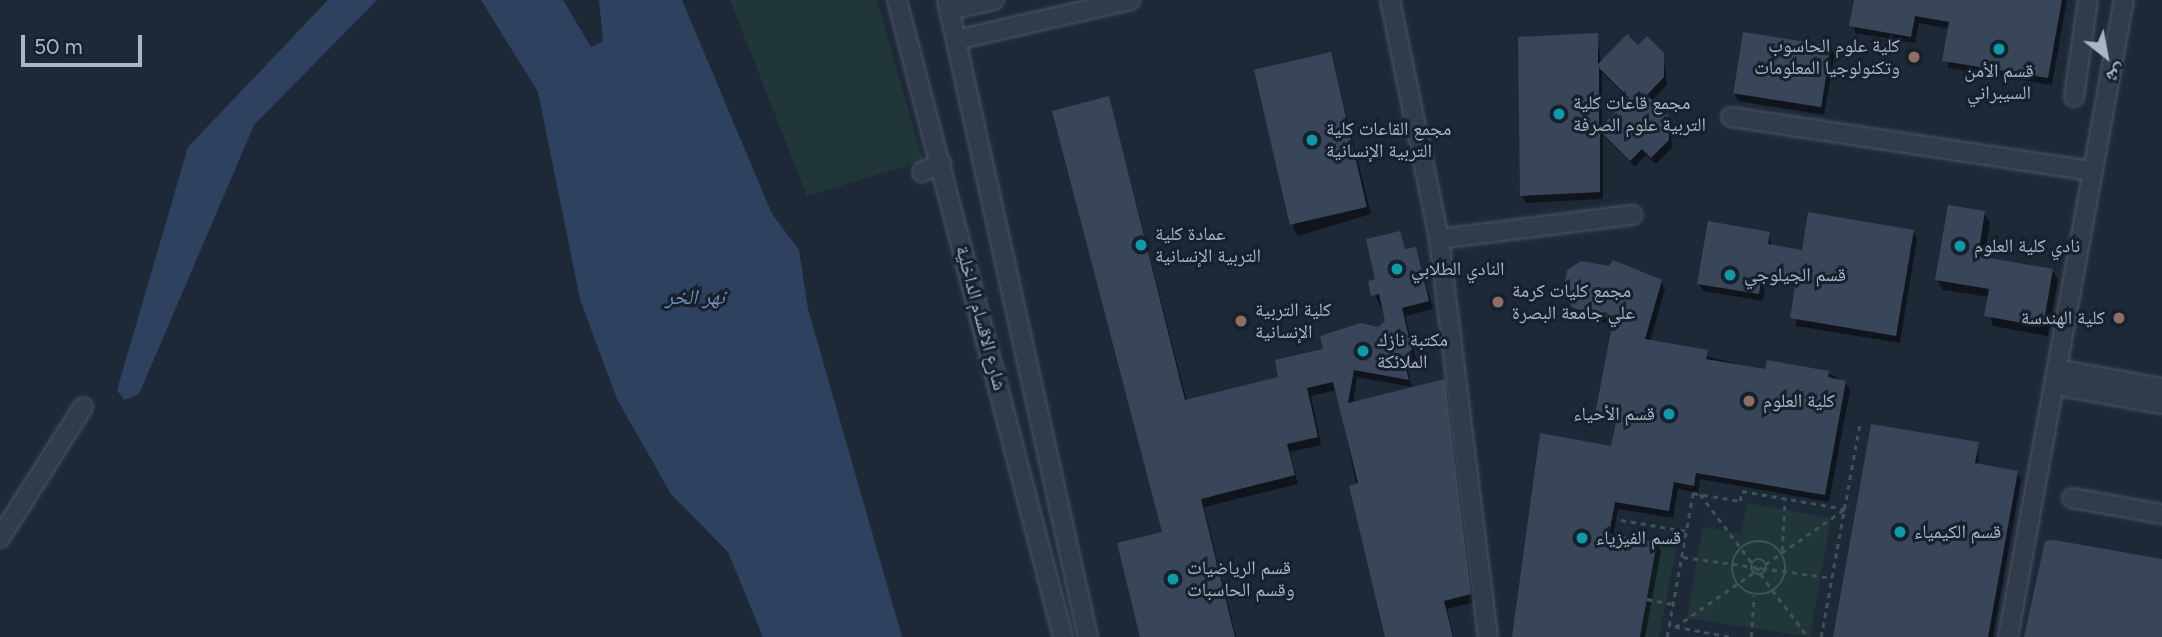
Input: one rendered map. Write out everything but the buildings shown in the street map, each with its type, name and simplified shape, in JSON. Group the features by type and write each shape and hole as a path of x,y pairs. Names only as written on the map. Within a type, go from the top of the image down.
{"street":[{"name":"شارع الاقسام الداخلية","path":"897,0 941,163 975,327 1063,637"},
{"path":"948,5 994,0"},
{"path":"956,40 1130,0"},
{"path":"1390,0 1439,239 1488,637"},
{"path":"2074,97 2088,0"},
{"path":"2008,637 2124,0"},
{"name":"شارع الاقسام الداخلية","path":"948,5 1088,637"},
{"path":"1731,117 2087,170"},
{"path":"922,172 941,163"},
{"path":"1439,239 1633,215"},
{"path":"2055,377 2162,388"},
{"path":"2055,377 2162,404"},
{"path":"0,538 83,407"},
{"path":"2072,498 2162,514"}],"path":[{"path":"1821,637 1860,422"},
{"path":"1667,637 1693,493 1741,501 1742,491 1844,509"},
{"path":"1700,494 1759,568 1808,637"},
{"path":"1782,552 1763,539 1741,546 1730,563 1735,584 1754,596 1776,591 1787,572 1782,552 1785,498"},
{"path":"1674,627 1844,509"},
{"path":"1620,520 1686,531"},
{"path":"1682,557 1832,578"},
{"path":"1753,562 1766,563"},
{"path":"1752,572 1753,562"},
{"path":"1766,563 1768,569"},
{"path":"1763,575 1768,569"},
{"path":"1752,572 1763,575"},
{"path":"1751,637 1754,596"},
{"path":"1647,599 1673,604"},
{"path":"1669,626 1729,637"}],"green space":[{"path":"730,0 877,0 923,161 807,196"},
{"path":"1747,503 1831,518 1810,637 1687,618 1703,527 1741,534"},
{"path":"1657,542 1677,546 1659,637 1639,637"}],"water":[{"path":"328,0 377,0 254,125 139,394 124,400 117,390 188,147"},
{"name":"نهر الخر","path":"481,0 563,0 591,47 603,41 599,0 682,0 772,214 799,250 808,309 902,637 763,637 728,552 671,494 617,399 580,299 538,92"}],"place":[{"name":"قسم الأمن السيبراني","path":"1999,49"},
{"name":"كلية علوم الحاسوب وتكنولوجيا المعلومات","path":"1914,57"},
{"name":"مجمع قاعات كلية التربية علوم الصرفة","path":"1559,114"},
{"name":"مجمع القاعات كلية التربية الإنسانية","path":"1312,140"},
{"name":"عمادة كلية التربية الإنسانية","path":"1141,245"},
{"name":"نادي كلية العلوم","path":"1960,246"},
{"name":"النادي الطلابي","path":"1397,269"},
{"name":"قسم الجيلوجي","path":"1730,275"},
{"name":"مجمع كليات كرمة علي جامعة البصرة","path":"1498,302"},
{"name":"كلية الهندسة","path":"2119,318"},
{"name":"كلية التربية الإنسانية","path":"1241,321"},
{"name":"مكتبة نازك الملائكة","path":"1363,351"},
{"name":"كلية العلوم","path":"1749,401"},
{"name":"قسم الأحياء","path":"1669,414"},
{"name":"قسم الكيمياء","path":"1900,532"},
{"name":"قسم الفيزياء","path":"1582,538"},
{"name":"قسم الرياضيات وقسم الحاسبات","path":"1173,579"}]}
